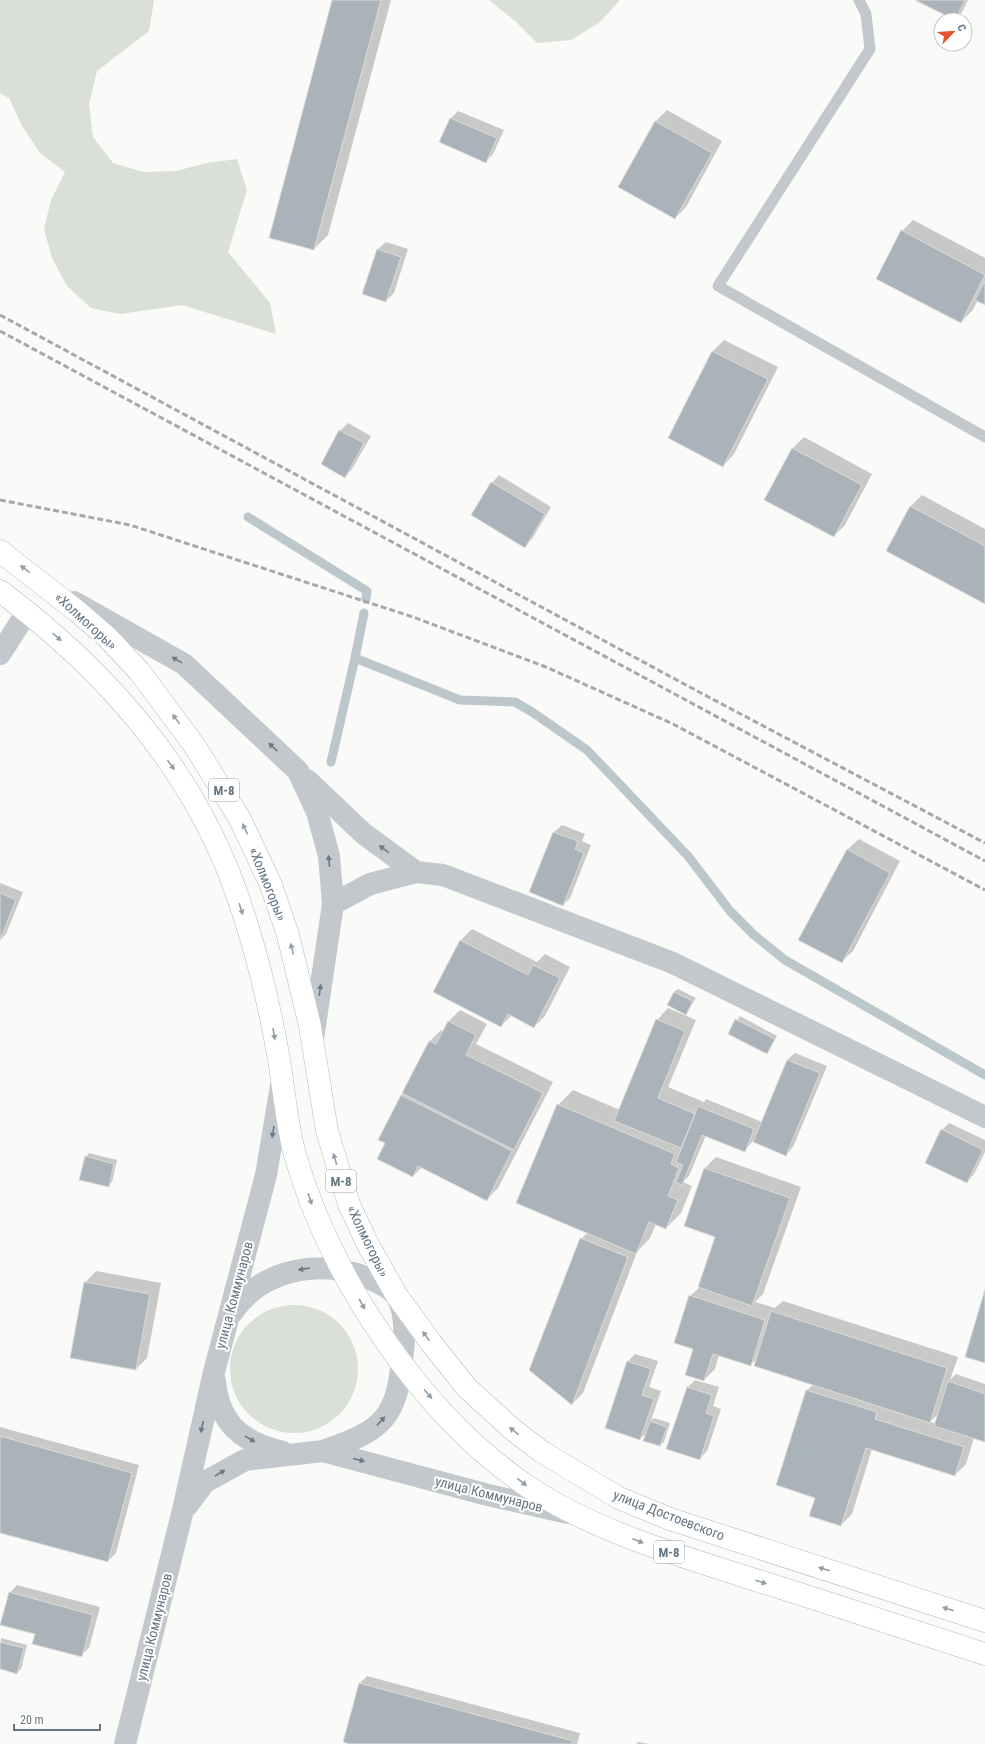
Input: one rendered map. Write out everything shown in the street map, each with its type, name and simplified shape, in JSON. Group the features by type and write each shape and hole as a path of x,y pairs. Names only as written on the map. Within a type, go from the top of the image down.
{"highway":[{"name":"«Холмогоры»","path":"0,551 107,637 139,671 194,745 236,812 271,886 294,957 312,1042 327,1131 340,1179 367,1243 397,1296"},
{"name":"М-8","path":"0,591 79,657 125,705 183,781 199,808 228,872 257,958 270,1014 295,1153 313,1207 343,1270 366,1310 402,1365 453,1423 474,1444 531,1488 604,1528 658,1548 985,1654"},
{"name":"улица Достоевского","path":"397,1296 466,1387 488,1409 542,1452 619,1498 670,1519 985,1621"}],"street":[{"path":"49,589 184,664 364,834 416,872"},
{"path":"0,654 27,612"},
{"path":"298,771 317,812 329,856 333,904 312,1042"},
{"path":"333,904 370,884 416,872 443,875 673,963 985,1117"},
{"name":"улица Коммунаров","path":"124,1744 183,1510 214,1372 266,1174 282,1079"},
{"path":"227,1321 241,1300 252,1290 283,1274 320,1267 343,1270 380,1283 397,1296 404,1323 401,1380 396,1399 384,1419 370,1432 323,1451"},
{"path":"214,1372 216,1394 221,1410 227,1420 238,1431 253,1442 271,1449 291,1454"},
{"name":"улица Коммунаров","path":"183,1510 205,1482 245,1460 323,1451 488,1495 578,1515"}],"lane":[{"path":"859,0 866,14 870,49 718,286 985,437"}],"shaded area":[{"path":"0,0 154,0 149,31 97,71 89,104 93,137 113,163 143,172 176,171 206,163 237,159 247,190 228,252 270,303 276,334 182,305 120,314 91,308 67,286 52,258 44,229 51,200 65,172 40,153 22,126 9,98 0,93"},
{"path":"489,0 620,0 599,23 571,40 537,43 515,21"},
{"path":"300,1305 313,1307 324,1312 335,1319 344,1328 356,1350 358,1369 356,1388 351,1399 344,1410 335,1419 313,1431 288,1433 275,1431 264,1426 253,1419 244,1410 232,1388 230,1363 232,1350 237,1339 244,1328 253,1319 275,1307"}],"building":[{"path":"332,0 381,0 314,250 269,238"},
{"path":"915,0 965,0 959,12 939,12"},
{"path":"450,118 497,138 486,163 439,142"},
{"path":"655,121 712,153 675,219 618,187"},
{"path":"901,230 985,275 961,323 876,279"},
{"path":"377,249 401,257 386,302 362,294"},
{"path":"985,281 985,305 975,300"},
{"path":"712,351 768,379 723,467 668,438"},
{"path":"339,430 364,443 345,478 321,464"},
{"path":"792,448 862,485 834,537 764,500"},
{"path":"491,482 545,514 525,548 471,515"},
{"path":"910,506 985,546 985,604 886,551"},
{"path":"553,832 578,841 575,849 584,853 563,906 529,892"},
{"path":"847,849 890,873 842,963 798,940"},
{"path":"0,893 16,900 0,940"},
{"path":"460,940 528,975 533,965 560,978 534,1028 508,1014 501,1027 433,992"},
{"path":"674,992 693,1001 686,1015 667,1005"},
{"path":"656,1019 685,1031 658,1098 695,1114 681,1148 614,1121"},
{"path":"735,1019 775,1039 767,1054 728,1034"},
{"path":"448,1021 476,1035 466,1055 543,1093 514,1150 402,1093 429,1041 436,1044"},
{"path":"787,1060 820,1073 786,1156 753,1142"},
{"path":"401,1095 512,1151 487,1201 418,1166 413,1177 377,1159 385,1143 378,1140"},
{"path":"557,1104 675,1154 671,1164 679,1168 668,1196 678,1200 666,1229 649,1222 636,1254 516,1203"},
{"path":"698,1106 754,1129 745,1152 702,1135 682,1185 676,1182 683,1165 676,1162"},
{"path":"941,1129 983,1150 967,1183 925,1163"},
{"path":"85,1156 114,1164 109,1187 79,1180"},
{"path":"704,1168 790,1198 752,1306 698,1287 715,1237 684,1226"},
{"path":"580,1238 628,1257 572,1405 529,1370"},
{"path":"84,1282 150,1294 136,1370 70,1358"},
{"path":"985,1289 985,1363 965,1357"},
{"path":"689,1295 765,1320 751,1366 713,1354 704,1381 685,1375 693,1349 674,1343"},
{"path":"771,1311 947,1368 930,1423 754,1366"},
{"path":"627,1361 651,1369 642,1395 654,1399 640,1440 605,1428"},
{"path":"948,1381 985,1394 985,1442 934,1426"},
{"path":"687,1387 712,1395 706,1413 714,1416 700,1460 666,1449"},
{"path":"806,1390 877,1412 875,1419 964,1447 955,1476 866,1448 841,1526 809,1516 815,1498 776,1485"},
{"path":"650,1421 667,1427 660,1446 643,1441"},
{"path":"0,1436 132,1473 108,1562 0,1533"},
{"path":"9,1592 93,1615 82,1657 32,1644 35,1634 0,1625"},
{"path":"0,1642 24,1648 17,1674 0,1669"},
{"path":"359,1683 573,1741 572,1744 349,1744 343,1742"}],"waterway":[{"path":"248,517 367,591 366,599"},
{"path":"364,613 355,658 460,700 515,702 532,712 587,750 688,856 730,911 754,935 785,960 985,1075"},
{"path":"331,762 355,658"}],"railway":[{"path":"0,315 699,692 985,843"},
{"path":"0,331 985,861"},
{"path":"0,500 130,525 413,617 546,667 673,724 985,890"}]}
